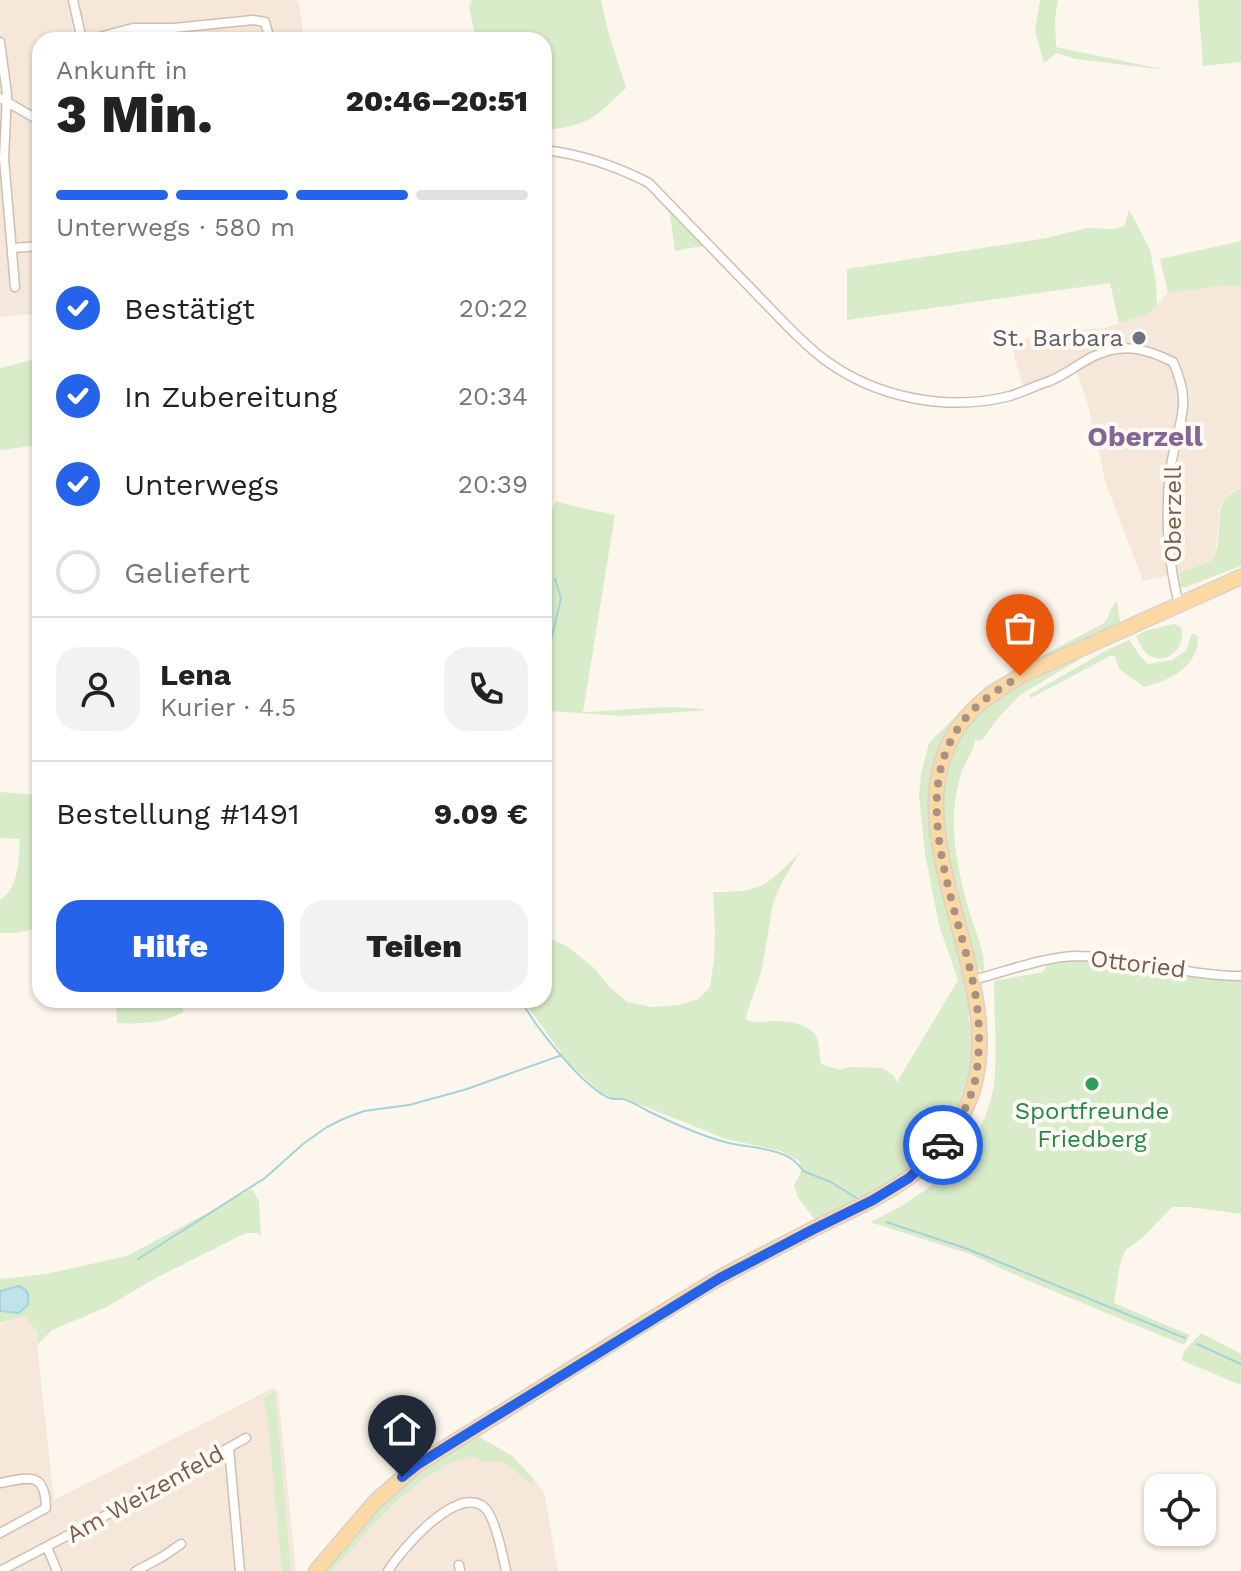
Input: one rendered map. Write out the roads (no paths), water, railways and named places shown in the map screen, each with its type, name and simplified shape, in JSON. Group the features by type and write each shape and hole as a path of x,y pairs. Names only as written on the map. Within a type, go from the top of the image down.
{"main road":[{"path":"316,1571 375,1502 417,1465 720,1278 873,1200 909,1178 940,1150 960,1120 970,1097 977,1071 979,1033 973,980 949,887 935,809 940,770 953,736 970,713 991,694 1020,676 1241,577"}],"street":[{"path":"73,0 83,32"},
{"path":"117,32 133,28 174,28 253,20 265,22 268,32"},
{"path":"0,42 7,94 3,99 4,159 15,287"},
{"path":"3,99 32,116"},
{"name":"Oberzell","path":"552,151 603,164 649,183 808,346 847,374 884,391 907,398 956,402 1010,395 1056,378 1095,356 1115,349 1145,350 1173,362 1182,390 1183,405 1170,470 1168,499 1173,573 1179,604"},
{"path":"12,248 32,247"},
{"name":"Ottoried","path":"973,980 1071,956 1241,976"},
{"name":"Am Weizenfeld","path":"0,1571 246,1438"},
{"path":"229,1448 240,1571"},
{"path":"0,1483 36,1479 42,1486 46,1508 0,1533"},
{"path":"388,1571 405,1548 439,1516 452,1507 472,1502 487,1511 497,1533 506,1571"},
{"path":"136,1571 181,1544"},
{"path":"47,1547 57,1571"}],"water":[{"path":"19,1286 28,1293 28,1305 19,1313 0,1311 0,1291"}],"waterway":[{"path":"552,636 561,598 555,579"},
{"path":"526,1008 558,1052 607,1098 630,1101 678,1125 716,1139 788,1157 803,1171 831,1182 858,1199"},
{"path":"138,1259 265,1178 303,1144 343,1119 364,1111 409,1105 464,1090 562,1055"},
{"path":"886,1222 965,1248 1185,1338"},
{"path":"1197,1344 1241,1364"}],"place":[{"name":"St. Barbara","path":"1139,338"},
{"name":"Sportfreunde Friedberg","path":"1092,1084"}],"district":[{"name":"Oberzell","path":"1145,436"}]}
